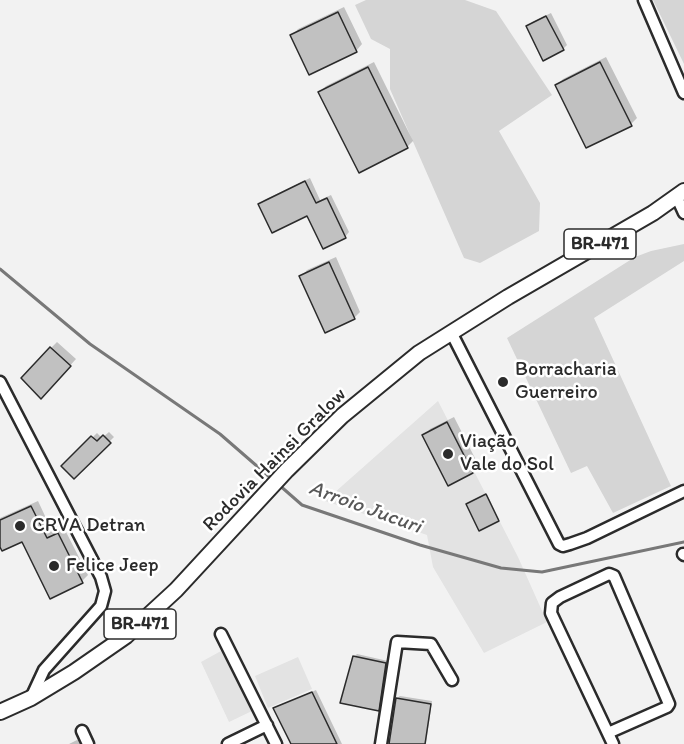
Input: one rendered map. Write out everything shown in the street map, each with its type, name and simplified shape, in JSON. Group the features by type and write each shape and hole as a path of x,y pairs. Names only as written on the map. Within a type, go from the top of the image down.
{"main road":[{"name":"Rodovia Hainsi Gralow","path":"0,712 32,698 126,636 176,590 287,470 342,416 419,353 652,213 683,201"}],"street":[{"path":"644,0 684,93"},
{"path":"451,332 559,544 563,546 587,538 684,490"},
{"path":"0,382 101,577 105,591 100,606 44,670 32,698"},
{"path":"608,733 668,708 669,704 614,576 609,574 560,597 552,603 551,613 613,744"},
{"path":"221,634 276,744"},
{"path":"381,744 397,642 431,644 452,680"},
{"path":"228,744 267,725"},
{"path":"82,731 88,744"}],"shaded area":[{"path":"366,0 465,0 496,11 552,95 499,131 540,203 539,231 480,263 464,258 390,89 390,49 371,39 355,5"},
{"path":"653,0 684,0 684,64"},
{"path":"684,244 684,261 594,318 671,486 613,513 587,466 571,473 507,338 635,257"},
{"path":"438,401 518,557 547,622 484,653 433,567 427,535 325,501"},
{"path":"221,651 252,711 229,722 201,662"},
{"path":"298,657 312,689 268,708 255,676"}],"building":[{"path":"338,12 357,52 309,75 290,35"},
{"path":"546,16 564,50 543,61 526,26"},
{"path":"600,62 632,126 586,148 555,85"},
{"path":"368,67 408,148 359,173 318,92"},
{"path":"305,181 316,203 327,198 346,238 323,249 307,216 272,233 258,204"},
{"path":"329,262 355,319 325,333 299,276"},
{"path":"50,347 71,366 41,399 21,378"},
{"name":"Viação Vale do Sol","path":"447,422 473,473 448,486 422,435"},
{"path":"103,435 111,443 74,479 61,466 91,436 97,441"},
{"path":"486,494 499,521 479,531 466,504"},
{"path":"31,506 47,538 58,533 83,583 50,599 22,542 2,551 0,547 0,520"},
{"path":"353,656 386,663 379,711 340,703"},
{"path":"312,692 337,744 291,744 273,708"},
{"path":"396,698 431,704 425,744 389,744"}],"waterway":[{"name":"Arroio Jucuri","path":"0,269 90,344 220,434 273,480"},
{"name":"Arroio Jucuri","path":"278,484 302,505 420,545 501,568 542,572 684,542"}],"place":[{"name":"Borracharia Guerreiro","path":"503,382"},
{"name":"Viação Vale do Sol","path":"448,454"},
{"name":"CRVA Detran","path":"20,526"},
{"name":"Felice Jeep","path":"54,566"}]}
